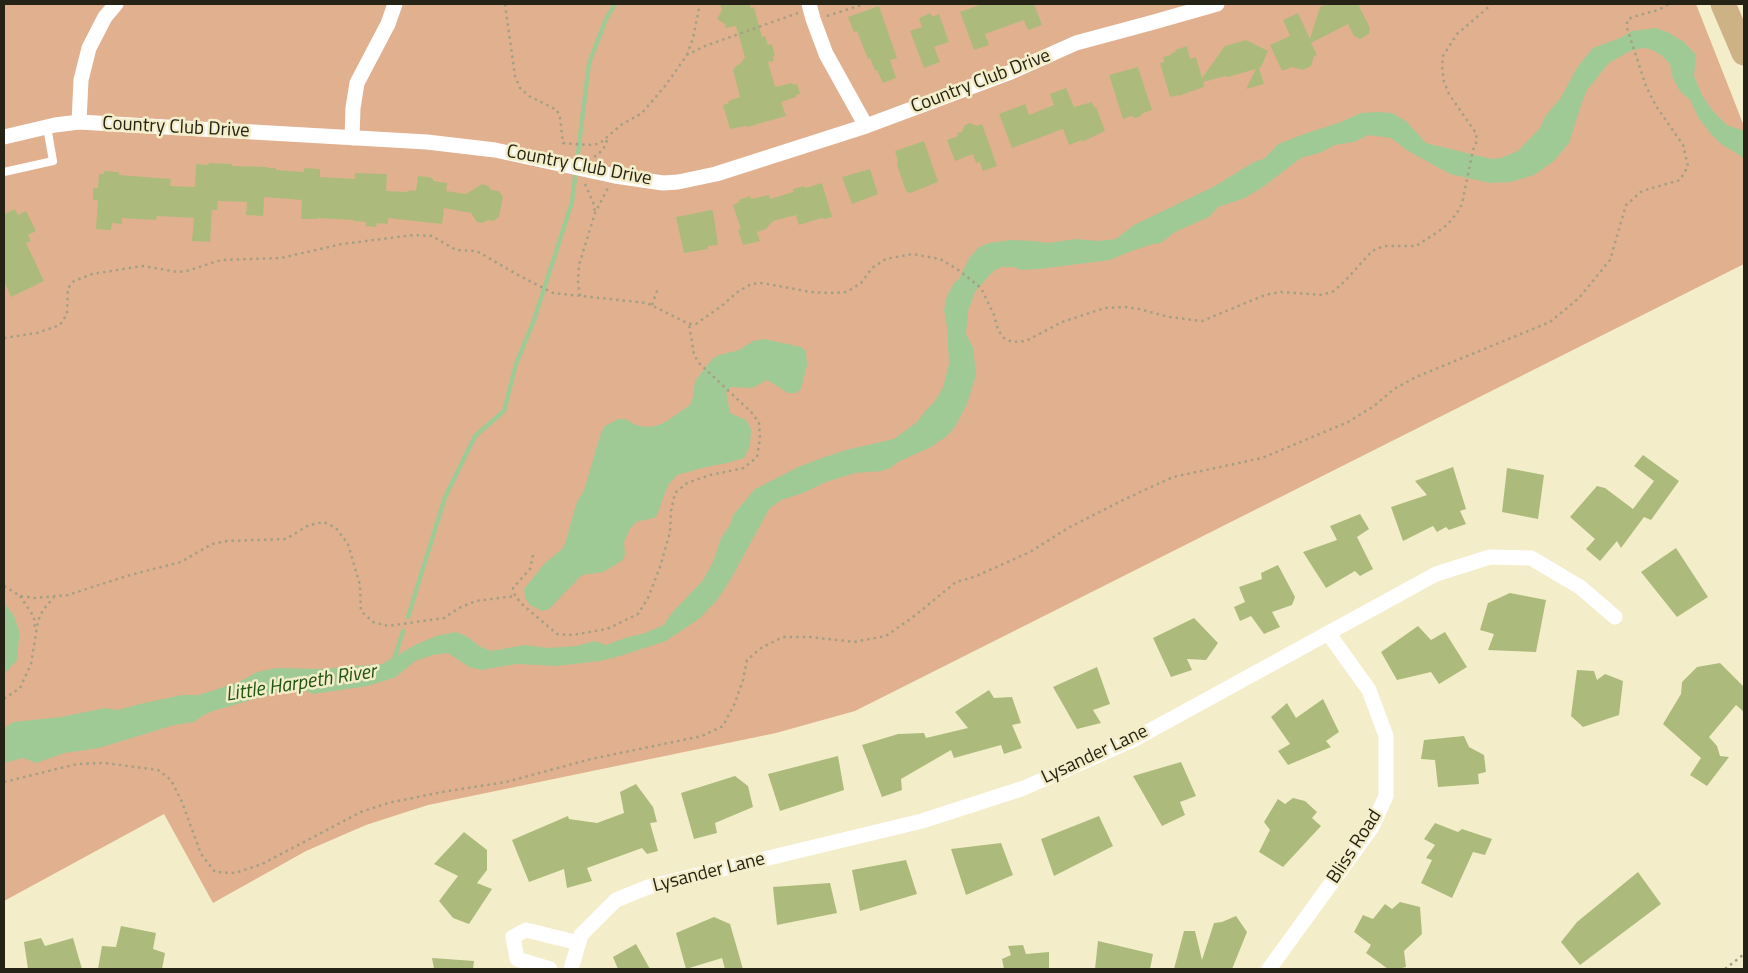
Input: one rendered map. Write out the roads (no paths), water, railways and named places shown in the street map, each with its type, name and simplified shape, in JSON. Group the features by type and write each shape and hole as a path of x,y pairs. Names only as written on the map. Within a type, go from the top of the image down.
{"main road":[{"path":"1729,7 1744,53"}],"street":[{"path":"78,122 80,80 88,48 105,17 116,4"},
{"path":"352,138 353,108 357,83 388,24 395,4"},
{"name":"Country Club Drive","path":"4,137 78,122 427,142 478,147 561,164 594,166 615,176 663,183 678,182 716,174 866,126 1011,72 1076,43 1217,4"},
{"path":"806,8 826,54 866,126"},
{"name":"Lysander Lane","path":"571,969 581,935 616,900 648,887 922,821 1024,788 1133,740 1436,574 1490,557 1531,558 1580,586 1615,617"},
{"name":"Bliss Road","path":"1269,969 1372,827 1386,796 1386,736 1370,690 1328,633"},
{"path":"550,969 517,959 513,937 526,930 579,943"}],"lane":[{"path":"4,172 53,161 47,127"}],"water":[{"name":"Little Harpeth River","path":"1656,28 1684,42 1696,55 1694,76 1702,95 1713,111 1727,125 1744,131 1744,158 1721,144 1710,133 1698,117 1690,100 1679,90 1672,76 1670,64 1661,55 1650,49 1643,48 1630,51 1609,63 1587,90 1569,143 1554,161 1534,175 1511,182 1490,183 1450,174 1408,151 1391,138 1368,135 1354,142 1335,145 1322,152 1301,158 1245,198 1218,207 1209,217 1175,232 1161,243 1129,252 1110,260 1039,269 1021,270 1014,267 1002,267 995,270 975,292 968,311 966,334 973,348 976,375 967,404 956,425 948,435 931,447 898,462 890,468 882,471 855,473 781,500 769,509 718,599 700,618 666,641 600,661 556,666 516,664 481,670 469,667 448,653 433,655 415,661 396,677 368,686 313,694 296,687 213,711 194,722 174,725 99,748 65,753 36,763 23,758 4,763 4,728 13,722 61,717 105,708 117,710 182,695 199,695 239,682 257,672 277,668 320,669 382,664 415,645 436,636 456,632 491,651 525,645 547,648 576,646 595,641 606,645 664,625 670,615 703,580 713,562 721,538 730,525 733,515 755,489 798,467 822,458 846,450 894,439 917,422 935,401 943,387 949,364 947,326 944,310 947,296 954,283 959,279 969,258 979,247 989,243 1011,240 1047,243 1076,239 1098,241 1116,239 1134,225 1215,186 1252,163 1265,158 1278,144 1361,113 1392,113 1406,121 1426,143 1492,159 1501,158 1518,151 1540,128 1546,115 1560,99 1578,66 1593,48 1620,38 1632,31"},
{"path":"764,339 801,347 806,351 807,365 801,389 796,393 788,393 767,380 752,388 731,387 726,392 730,413 746,420 751,429 750,446 744,458 677,475 668,485 657,515 654,518 636,522 630,529 624,542 625,554 623,560 603,572 582,575 549,609 542,611 530,605 525,598 524,589 544,564 562,549 565,544 576,504 584,490 601,433 605,426 618,419 625,419 636,425 646,427 656,426 667,421 690,405 695,381 712,359 719,355 739,350 753,341"},
{"path":"4,602 14,616 19,630 19,638 17,660 4,673"}],"waterway":[{"path":"408,617 445,497 475,436 504,411 516,364 534,320 572,202 589,63 606,19 615,4"},
{"path":"393,663 403,631"}]}
